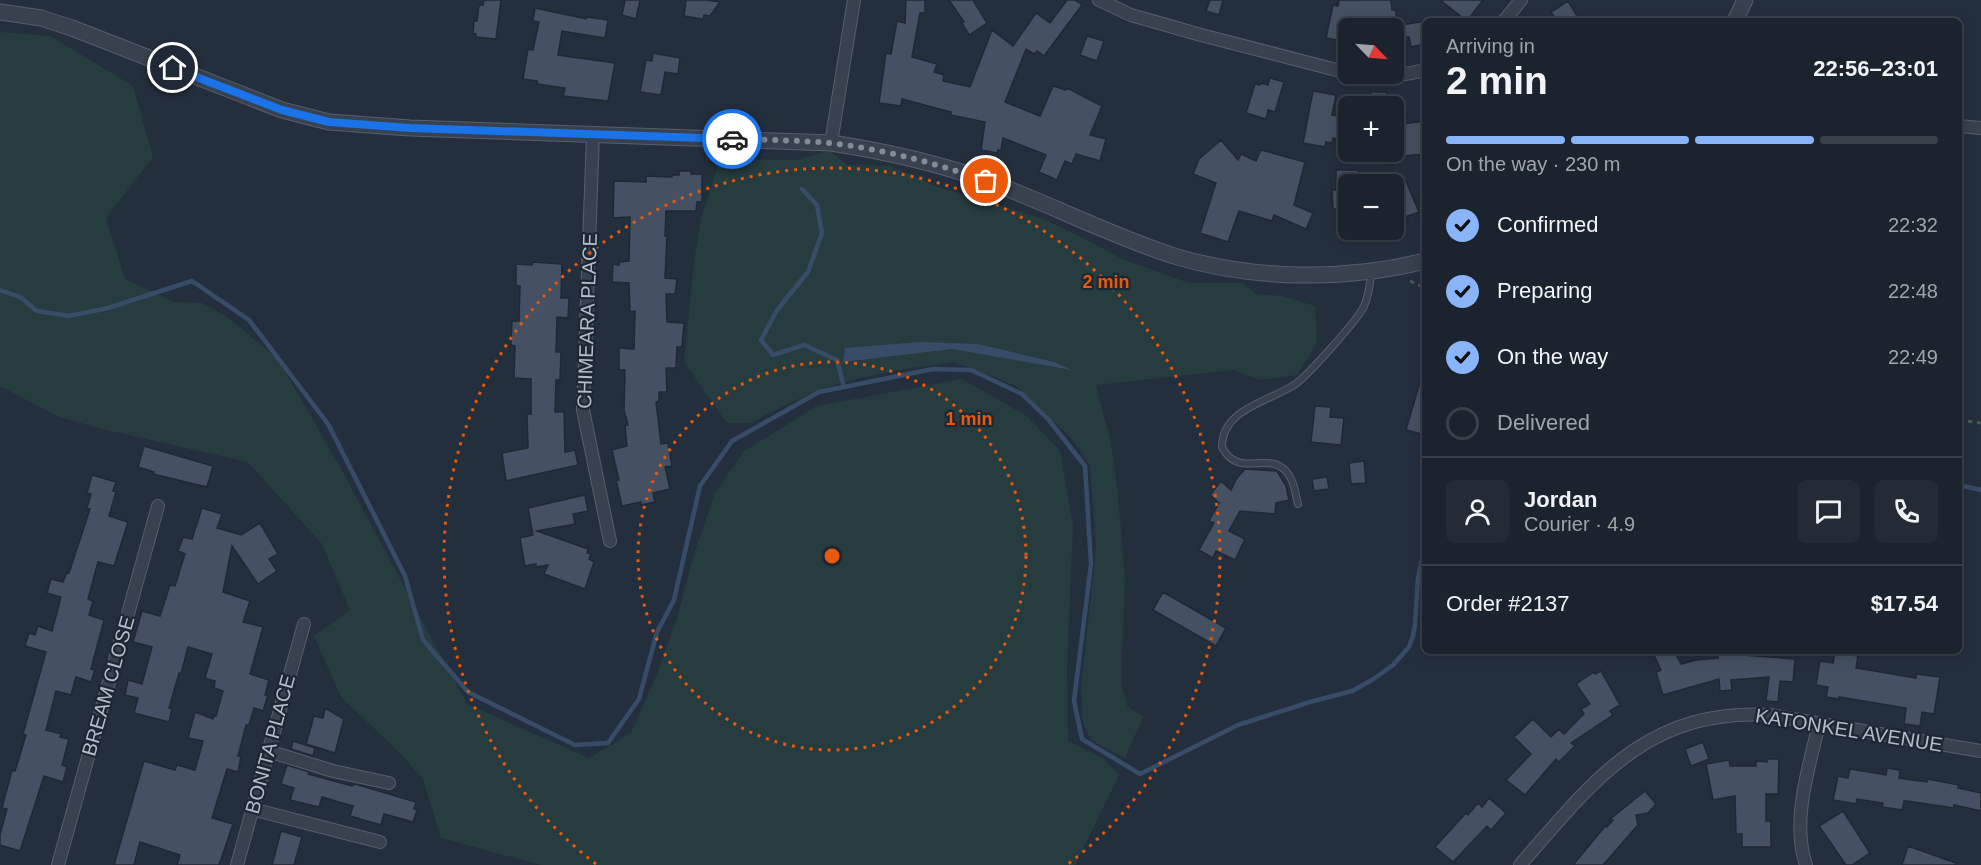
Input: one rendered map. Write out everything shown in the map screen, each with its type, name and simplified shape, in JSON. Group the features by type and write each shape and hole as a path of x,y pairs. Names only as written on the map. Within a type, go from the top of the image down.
{"street":[{"path":"831,143 854,0"},
{"path":"1098,0 1141,18 1235,45 1338,70"},
{"path":"1506,18 1521,0"},
{"path":"1736,18 1745,0"},
{"path":"0,12 41,18 72,28 255,100 314,119 376,126 831,143 891,153 945,167 1008,189 1141,244 1205,263 1240,270 1317,275 1372,270 1422,262"},
{"path":"1404,73 1422,71"},
{"path":"1962,126 1981,128"},
{"name":"CHIMEARA PLACE","path":"593,134 583,410 610,541"},
{"name":"BREAM CLOSE","path":"58,865 158,506"},
{"name":"BONITA PLACE","path":"237,865 304,624"},
{"name":"KATONKEL AVENUE","path":"1520,865 1575,801 1618,760 1670,731 1700,721 1753,714 1788,717 1981,751"},
{"path":"1806,865 1801,822 1805,788 1818,724"},
{"path":"268,751 333,771 389,783"},
{"path":"252,809 380,842"}],"lane":[{"path":"1298,504 1292,480 1284,469 1270,462 1240,463 1231,460 1222,447 1224,433 1233,419 1242,412 1295,385 1345,332 1363,309 1372,270"}],"path":[{"path":"1962,420 1981,423"}],"green space":[{"path":"0,32 50,36 133,86 153,157 106,218 125,279 174,302 202,303 227,317 277,358 339,465 467,704 589,758 631,733 657,674 677,618 693,557 714,495 743,452 817,406 962,379 1027,416 1060,451 1073,525 1067,669 1068,741 1104,759 1119,775 1075,865 541,865 441,838 423,779 400,753 341,697 314,636 350,610 322,544 248,462 59,417 0,388"},
{"path":"829,151 848,165 891,166 935,186 1041,218 1122,259 1189,283 1243,283 1256,294 1282,296 1315,306 1317,343 1297,375 1260,380 1233,370 1096,385 1111,443 1125,579 1121,683 1127,706 1143,717 1125,758 1091,740 1083,723 1081,689 1096,548 1090,465 1073,440 1016,386 954,362 892,371 839,383 794,401 750,423 727,423 684,362 694,262 701,219 720,159 796,160"}],"water":[{"path":"919,342 978,344 1054,362 1072,370 952,349 843,362 845,348"}],"building":[{"path":"484,0 501,0 496,39 476,37 473,33 479,5 483,5"},
{"path":"625,0 640,0 636,19 622,15"},
{"path":"686,0 720,2 710,16 704,15 703,19 684,16"},
{"path":"906,0 925,0 925,13 920,13 912,57 937,64 934,72 944,75 943,81 970,87 992,30 1013,46 1036,13 1050,23 1067,0 1075,0 1082,5 1044,56 1037,51 1034,54 1026,49 1005,102 1040,116 1053,86 1066,90 1067,88 1102,106 1090,135 1106,139 1100,161 1076,154 1072,164 1065,161 1057,180 1039,172 1046,155 1003,138 1001,150 997,153 981,150 985,122 951,115 951,112 902,99 901,106 879,103 886,53 891,54 897,21 905,23"},
{"path":"949,0 973,0 987,23 969,35 962,23 964,22"},
{"path":"1210,0 1223,0 1219,15 1206,11"},
{"path":"1339,0 1391,0 1392,10 1396,10 1396,18 1338,18 1338,40 1326,38 1333,5 1338,6"},
{"path":"1440,0 1483,0 1469,18 1463,18"},
{"path":"1568,1 1578,18 1555,18 1551,12"},
{"path":"535,8 586,19 587,17 608,20 605,38 562,31 558,55 615,63 608,101 563,96 565,88 537,84 537,81 523,79 528,49 533,50 539,22 533,21"},
{"path":"1422,22 1422,45 1411,47 1409,37 1404,37 1404,25"},
{"path":"1087,36 1104,41 1097,61 1080,55"},
{"path":"653,53 680,58 678,74 665,72 661,95 640,92 646,60 652,61"},
{"path":"1270,78 1284,82 1275,112 1268,110 1266,119 1246,113 1255,84 1268,85"},
{"path":"1313,91 1336,95 1332,115 1338,116 1338,139 1333,138 1332,143 1326,142 1325,147 1303,143"},
{"path":"1371,92 1386,92 1386,96 1371,96"},
{"path":"1422,121 1422,154 1404,156 1404,124"},
{"path":"1221,140 1238,160 1241,154 1256,161 1261,150 1305,162 1294,205 1313,213 1306,229 1274,215 1272,221 1239,211 1228,242 1200,233 1216,183 1193,174 1199,159"},
{"path":"1336,170 1358,170 1358,174 1338,174 1338,209 1333,209 1332,190 1336,190"},
{"path":"679,171 702,174 702,202 697,202 696,211 666,211 665,278 677,279 675,294 666,294 667,322 684,323 682,347 677,347 676,368 666,368 667,392 659,392 659,401 656,402 661,444 668,443 672,466 665,467 670,489 653,493 655,502 622,506 612,450 627,446 625,426 628,425 624,410 625,370 619,370 619,348 634,349 635,311 630,312 629,283 612,282 613,264 619,265 619,262 629,261 630,217 613,218 614,181 646,182 646,176 672,177 672,175 679,175"},
{"path":"1406,181 1419,212 1404,218 1404,182"},
{"path":"533,262 562,264 561,298 569,298 568,318 557,317 556,352 561,352 560,380 556,380 555,412 564,412 565,452 575,450 578,465 506,481 502,453 528,448 527,414 531,414 531,379 514,378 515,346 511,345 512,321 519,321 520,286 516,286 516,264 532,265"},
{"path":"1422,375 1422,434 1406,430"},
{"path":"1315,406 1331,407 1330,417 1344,418 1341,445 1311,442"},
{"path":"144,446 213,466 207,487 153,474 154,472 138,467"},
{"path":"1364,461 1366,483 1351,484 1349,463"},
{"path":"1245,469 1277,471 1286,486 1289,500 1276,503 1275,514 1240,511 1229,531 1245,539 1235,560 1216,551 1213,558 1199,550 1214,523 1209,521 1219,503 1210,495 1221,481 1231,490"},
{"path":"92,475 116,482 113,491 116,492 109,516 128,522 114,566 98,562 88,599 93,601 89,615 104,620 91,669 95,670 91,682 76,677 71,695 56,691 46,730 69,739 62,765 67,767 63,782 44,776 20,851 0,845 0,834 7,809 2,808 12,770 15,771 26,735 23,734 46,652 25,646 29,633 35,635 38,626 52,631 61,597 47,593 51,579 63,582 67,572 69,573 90,509 87,508 91,494 87,493"},
{"path":"1327,477 1329,489 1314,491 1312,479"},
{"path":"585,495 588,511 573,514 575,524 537,531 588,549 587,553 591,554 589,559 594,562 585,589 544,574 548,565 525,566 520,538 533,535 528,508"},
{"path":"202,508 222,514 217,528 241,535 260,523 278,554 269,559 277,571 258,584 232,546 223,592 250,601 243,622 263,627 250,674 269,680 265,695 268,695 263,711 254,708 249,725 246,725 238,756 241,757 238,772 227,769 212,818 233,824 219,865 177,865 180,855 140,842 134,865 114,865 144,761 175,770 177,765 195,770 203,741 188,738 195,712 213,719 214,715 216,716 223,691 214,688 215,681 205,678 212,654 188,647 169,708 172,709 169,722 134,713 138,698 125,695 128,680 142,684 152,647 133,642 142,611 160,616 170,585 175,586 185,554 178,551 183,537 192,539"},
{"path":"1163,592 1226,628 1216,646 1153,610"},
{"path":"1653,654 1676,654 1681,664 1718,658 1718,654 1795,659 1793,682 1780,681 1778,702 1766,701 1769,677 1731,680 1732,690 1720,691 1719,679 1663,695 1656,672 1661,670"},
{"path":"1835,654 1846,654 1858,656 1856,668 1916,678 1916,674 1940,677 1934,714 1922,712 1920,726 1904,724 1906,708 1826,697 1828,687 1816,685 1820,661 1833,663"},
{"path":"1601,671 1620,705 1610,711 1613,715 1571,743 1575,746 1559,762 1556,759 1525,795 1506,780 1531,754 1514,737 1533,719 1551,737 1559,729 1564,734 1584,714 1581,709 1590,704 1576,684 1594,672 1595,674"},
{"path":"325,708 344,719 335,753 306,744 314,716 323,718"},
{"path":"293,741 315,748 313,756 291,749"},
{"path":"1703,742 1709,759 1691,766 1685,749"},
{"path":"1767,759 1779,759 1778,794 1766,794 1766,821 1771,821 1771,847 1742,847 1742,834 1736,834 1735,796 1713,800 1706,764 1729,760 1730,766 1756,766 1756,761 1767,762"},
{"path":"287,765 309,772 308,774 352,786 355,784 416,802 414,809 417,810 413,822 384,814 381,825 350,816 353,806 322,797 319,807 290,800 294,788 281,784"},
{"path":"1887,768 1900,770 1899,778 1927,782 1928,779 1959,785 1958,788 1981,793 1981,811 1954,805 1954,808 1907,801 1904,801 1902,810 1882,807 1883,803 1857,799 1856,804 1833,800 1838,776 1848,778 1850,769 1886,775"},
{"path":"1645,791 1656,804 1648,813 1636,815 1638,825 1603,865 1573,865 1606,825 1607,827 1613,820 1609,820"},
{"path":"1489,798 1506,813 1491,830 1487,826 1453,862 1435,847 1466,813 1468,815 1478,803 1482,807"},
{"path":"1843,811 1870,853 1852,865 1846,865 1819,826"},
{"path":"281,831 302,837 294,865 272,865"},
{"path":"1908,846 1956,863 1955,865 1902,865"}],"waterway":[{"path":"802,189 817,205 822,233 808,272 777,310 761,340 773,355 804,345 837,360 844,387"},
{"path":"0,290 20,297 37,311 69,316 108,308 192,281 249,320 328,424 405,576 423,640 468,692 575,745 608,743 639,699 657,632 674,600 700,486 732,441 819,392 933,369 971,370 1022,394 1048,419 1085,466 1091,564 1074,701 1082,739 1140,774 1238,725 1352,691 1393,665 1409,647 1413,636 1422,559"},
{"path":"1962,486 1981,490"}],"way so far":[{"path":"732,139 831,143 858,147 927,162 986,181"}],"route":[{"path":"173,68 282,110 329,122 410,128 732,139"}]}
